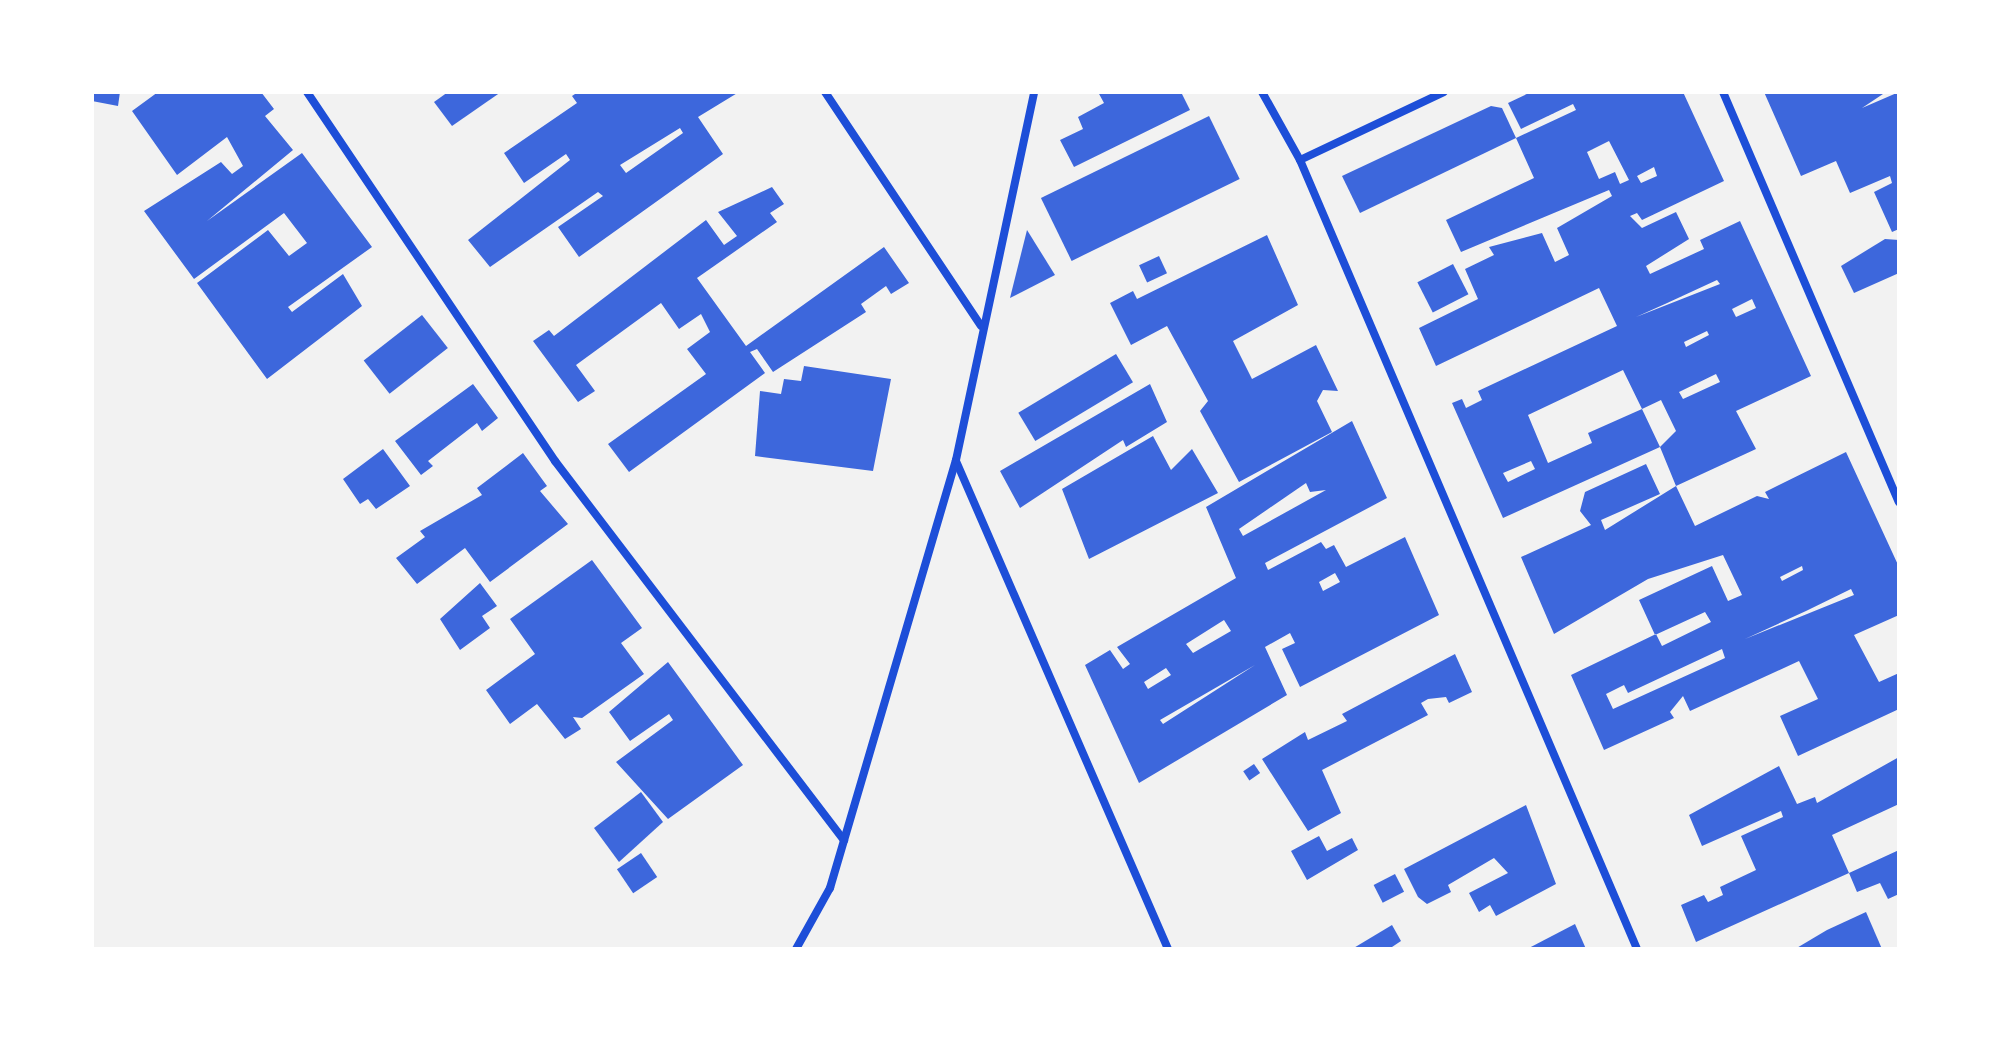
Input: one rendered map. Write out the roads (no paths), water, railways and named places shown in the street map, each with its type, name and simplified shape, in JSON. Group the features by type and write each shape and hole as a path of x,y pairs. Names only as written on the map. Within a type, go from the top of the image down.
{"street":[{"path":"307,92 555,461 844,841"},
{"path":"825,92 981,326"},
{"path":"796,949 830,888 956,460 981,326 1034,92"},
{"path":"1262,92 1300,160 1637,949"},
{"path":"1300,160 1444,92"},
{"path":"1723,92 1899,502"},
{"path":"956,460 1168,949"}]}
